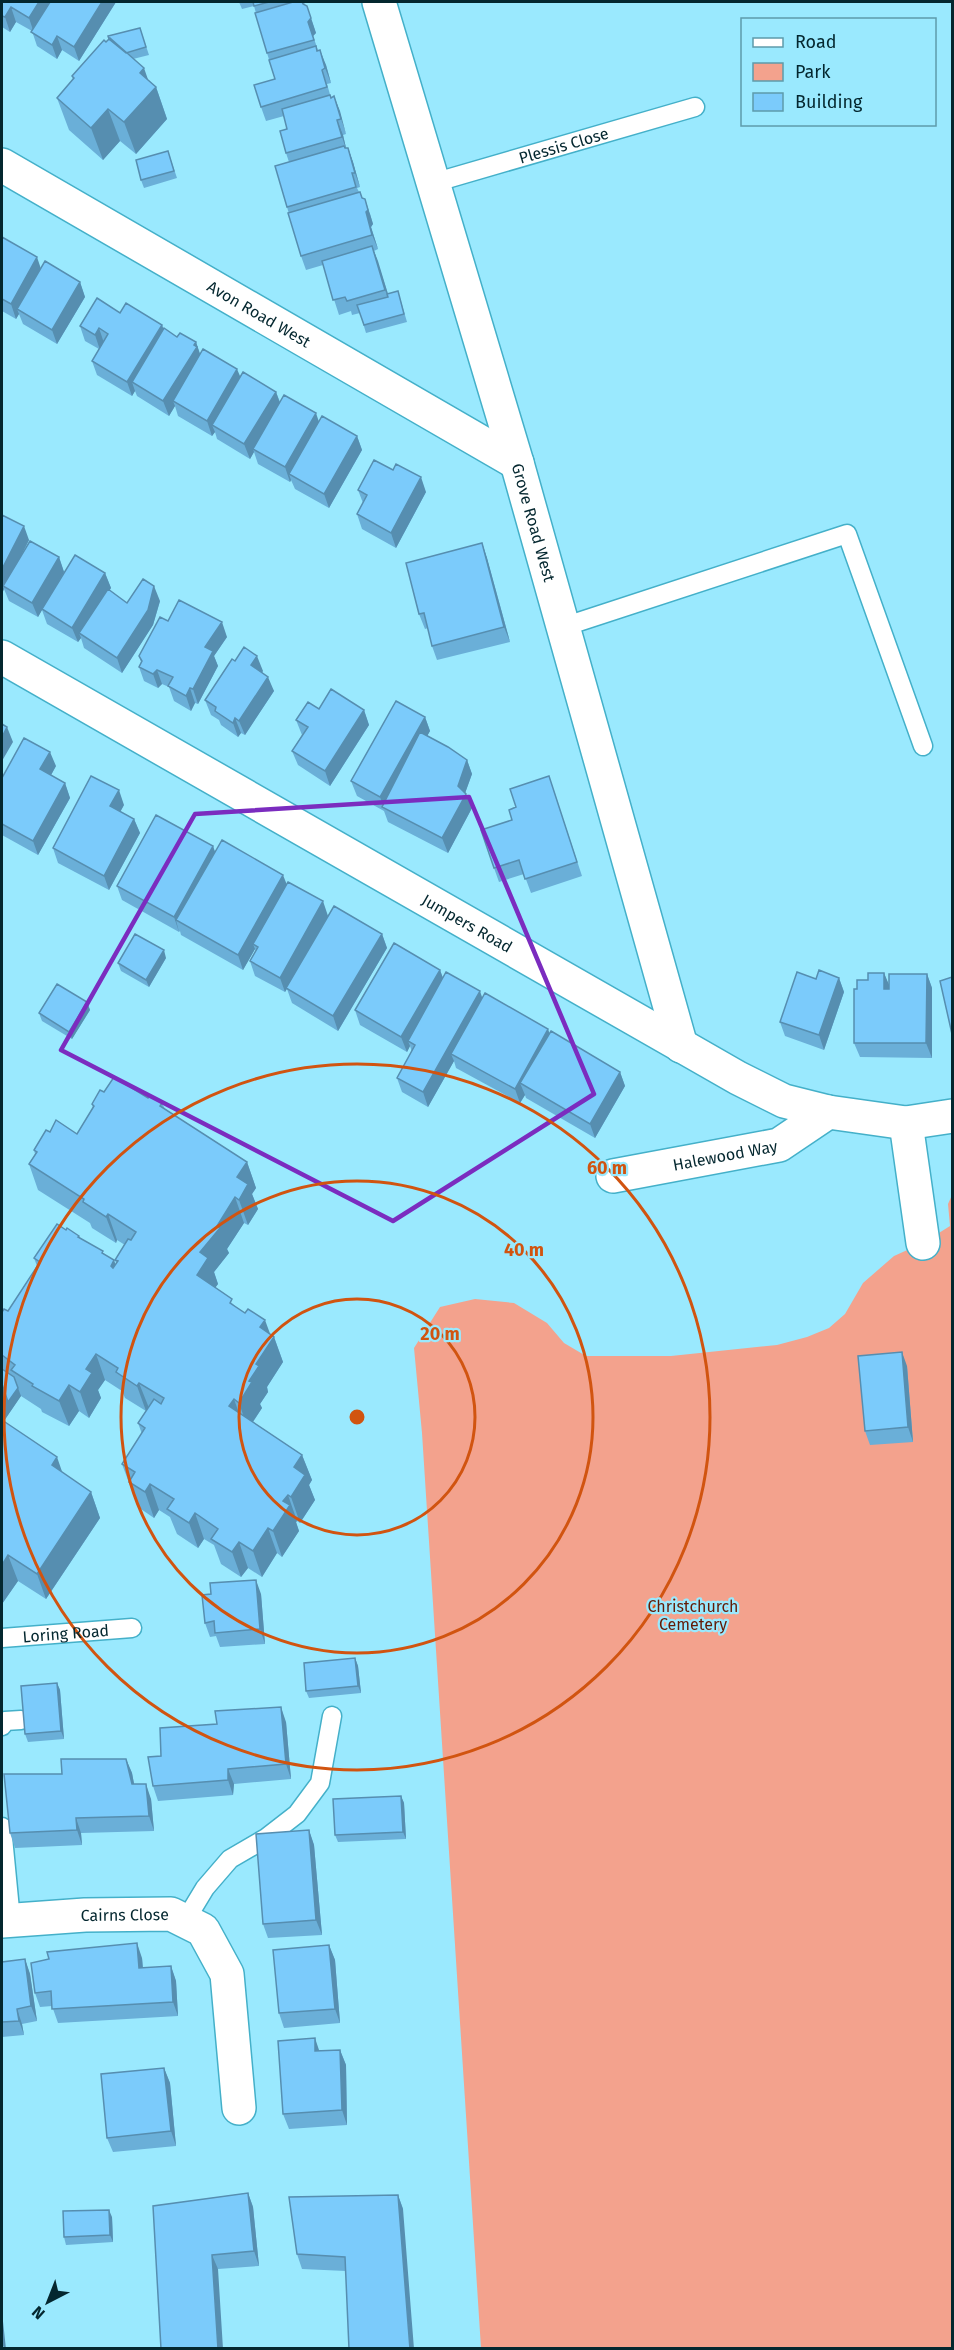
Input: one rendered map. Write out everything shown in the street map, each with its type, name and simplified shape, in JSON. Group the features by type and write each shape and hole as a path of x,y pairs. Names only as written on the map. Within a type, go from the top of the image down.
{"street":[{"name":"Grove Road West","path":"379,2 517,463 681,1046"},
{"name":"Avon Road West","path":"2,165 517,463"},
{"name":"Jumpers Road","path":"2,657 681,1046 784,1101 828,1112 906,1123 952,1116"},
{"name":"Halewood Way","path":"613,1176 779,1145 828,1112"},
{"path":"906,1123 923,1243"},
{"name":"Cairns Close","path":"6,1920 138,1913 171,1914 203,1930 227,1974 239,2108"}],"lane":[{"name":"Plessis Close","path":"433,183 695,107"},
{"path":"563,627 847,534 923,746"},
{"name":"Loring Road","path":"2,1638 132,1628"},
{"path":"185,1921 205,1888 230,1859 266,1838 297,1814 320,1783 332,1716"},
{"path":"2,1726 5,1721 21,1720"},
{"path":"2,1827 6,1920"}],"highlighted area":[{"path":"469,797 594,1094 393,1221 61,1050 195,814"}],"green space":[{"name":"Christchurch Cemetery","path":"952,1195 952,2348 481,2348 422,1433 414,1348 440,1307 475,1299 514,1303 547,1323 564,1343 586,1356 671,1356 777,1345 807,1337 829,1328 845,1314 863,1283 894,1256 923,1243 950,1226 948,1204"}],"building":[{"path":"2,2 39,2 29,18 11,7 5,17 2,16"},
{"path":"50,2 102,2 74,47 57,36 52,45 31,32"},
{"path":"253,2 269,2 254,6"},
{"path":"293,2 302,2 307,6 311,18 308,22 314,40 267,53 255,13"},
{"path":"140,28 146,47 126,53 108,36"},
{"path":"110,38 144,68 140,73 156,87 124,122 108,109 91,128 57,98 74,78 72,76 104,40 106,42"},
{"path":"316,46 317,51 320,50 325,68 322,70 327,87 261,107 254,85 275,79 269,60"},
{"path":"330,95 331,98 334,96 341,119 337,120 342,137 286,153 280,131 287,129 282,109"},
{"path":"344,146 348,148 355,173 352,173 356,187 287,207 275,166"},
{"path":"168,151 174,171 141,180 136,160"},
{"path":"360,192 362,198 365,199 372,235 301,256 288,213"},
{"path":"2,237 37,257 11,304 2,299"},
{"path":"372,246 385,290 347,301 345,297 333,300 322,261"},
{"path":"45,261 80,282 52,330 17,309"},
{"path":"398,291 404,314 364,325 357,305 388,297 387,294"},
{"path":"97,298 120,313 126,303 162,325 127,382 92,361 108,334 99,328 95,335 80,326"},
{"path":"164,328 177,337 180,333 196,342 194,345 197,347 163,401 132,382"},
{"path":"203,349 237,369 207,421 173,401"},
{"path":"243,372 276,392 244,444 212,425"},
{"path":"284,395 316,413 285,467 253,449"},
{"path":"322,416 357,436 324,494 289,474"},
{"path":"374,460 393,470 396,464 421,477 391,533 357,514 367,495 358,490"},
{"path":"2,515 24,526 2,569"},
{"path":"30,541 59,557 32,603 3,586"},
{"path":"482,543 504,627 432,646 424,613 419,614 406,563"},
{"path":"75,555 105,573 72,628 42,609"},
{"path":"143,579 154,586 148,610 117,658 79,633 108,589 127,603"},
{"path":"179,600 222,622 205,647 213,651 193,689 190,688 186,696 168,686 173,677 157,670 153,674 139,667 142,661 139,656 160,617 168,621"},
{"path":"244,647 257,656 251,665 268,677 239,721 235,718 233,723 215,711 216,707 205,700 232,659 235,661"},
{"path":"331,689 364,710 325,771 292,751 308,727 296,720 308,702 319,709"},
{"path":"396,701 425,717 380,797 351,781"},
{"path":"2,724 7,727 2,737"},
{"path":"420,732 467,760 458,786 466,794 442,838 382,807"},
{"path":"24,738 50,752 40,769 65,783 33,841 2,824 2,778"},
{"path":"91,776 119,790 110,806 134,819 104,876 53,848"},
{"path":"549,776 577,862 525,879 519,860 494,868 481,830 512,820 509,810 516,807 510,789"},
{"path":"156,815 213,846 174,917 117,886"},
{"path":"222,840 283,875 238,955 176,920"},
{"path":"288,882 323,901 280,978 250,961 258,947 253,944"},
{"path":"334,906 382,934 333,1016 286,988"},
{"path":"135,934 164,950 146,980 118,963"},
{"path":"394,943 440,970 401,1037 355,1010"},
{"path":"819,970 839,978 819,1035 780,1022 797,972 816,979"},
{"path":"446,972 480,991 423,1092 397,1078 415,1045 408,1041"},
{"path":"868,973 884,973 884,989 889,989 889,974 927,974 926,1043 854,1043 854,989 857,989 857,980 868,980"},
{"path":"952,977 952,1034 940,981"},
{"path":"57,984 87,1002 69,1032 39,1013"},
{"path":"485,993 548,1029 515,1089 451,1054"},
{"path":"551,1031 620,1072 590,1124 520,1083"},
{"path":"114,1077 148,1098 150,1095 162,1103 160,1106 247,1162 237,1177 248,1184 239,1200 235,1197 217,1226 220,1228 200,1252 208,1258 197,1275 232,1299 230,1303 245,1313 248,1309 265,1320 260,1327 274,1337 256,1364 259,1366 239,1403 234,1399 229,1406 302,1455 294,1467 305,1475 291,1497 288,1495 283,1501 290,1505 273,1531 268,1528 253,1551 239,1542 232,1552 211,1539 218,1529 195,1513 189,1523 167,1509 174,1499 150,1484 145,1492 129,1482 135,1472 122,1464 145,1428 138,1423 154,1399 161,1404 164,1398 139,1383 137,1386 116,1372 118,1368 96,1354 86,1369 92,1373 80,1392 69,1385 59,1401 32,1386 33,1384 11,1370 15,1365 2,1355 2,1312 4,1309 8,1311 40,1262 34,1258 57,1224 103,1251 102,1253 114,1260 111,1266 113,1268 118,1261 115,1260 128,1239 131,1240 136,1232 108,1214 106,1217 83,1202 84,1199 29,1164 46,1130 50,1132 56,1120 77,1134 94,1106 92,1104 100,1090 104,1092"},
{"path":"902,1352 908,1427 865,1431 858,1356"},
{"path":"2,1369 14,1377 18,1388 8,1402 2,1384"},
{"path":"2,1420 57,1457 52,1465 91,1492 37,1574 8,1555 2,1565"},
{"path":"256,1580 260,1629 215,1633 214,1621 205,1623 202,1595 211,1594 210,1583"},
{"path":"355,1658 358,1686 306,1691 304,1663"},
{"path":"57,1683 61,1731 25,1734 21,1686"},
{"path":"281,1707 286,1764 228,1769 228,1780 153,1786 148,1757 161,1756 160,1728 217,1724 215,1711"},
{"path":"61,1759 126,1759 132,1784 146,1784 149,1816 76,1818 77,1830 10,1833 4,1774 62,1774"},
{"path":"401,1796 403,1832 335,1835 333,1799"},
{"path":"309,1830 316,1920 263,1924 256,1834"},
{"path":"137,1943 139,1968 171,1966 173,2002 52,2009 51,1991 35,1993 31,1963 49,1959 47,1952"},
{"path":"329,1945 335,2009 279,2013 273,1950"},
{"path":"25,1959 31,2006 17,2009 19,2021 2,2022 2,1962"},
{"path":"315,2038 315,2051 340,2050 342,2110 283,2114 278,2041"},
{"path":"164,2068 171,2131 107,2138 101,2074"},
{"path":"248,2193 254,2251 212,2255 218,2349 161,2349 153,2206"},
{"path":"398,2195 410,2349 349,2349 345,2257 297,2254 289,2197"},
{"path":"109,2210 110,2235 64,2237 63,2211"}]}
